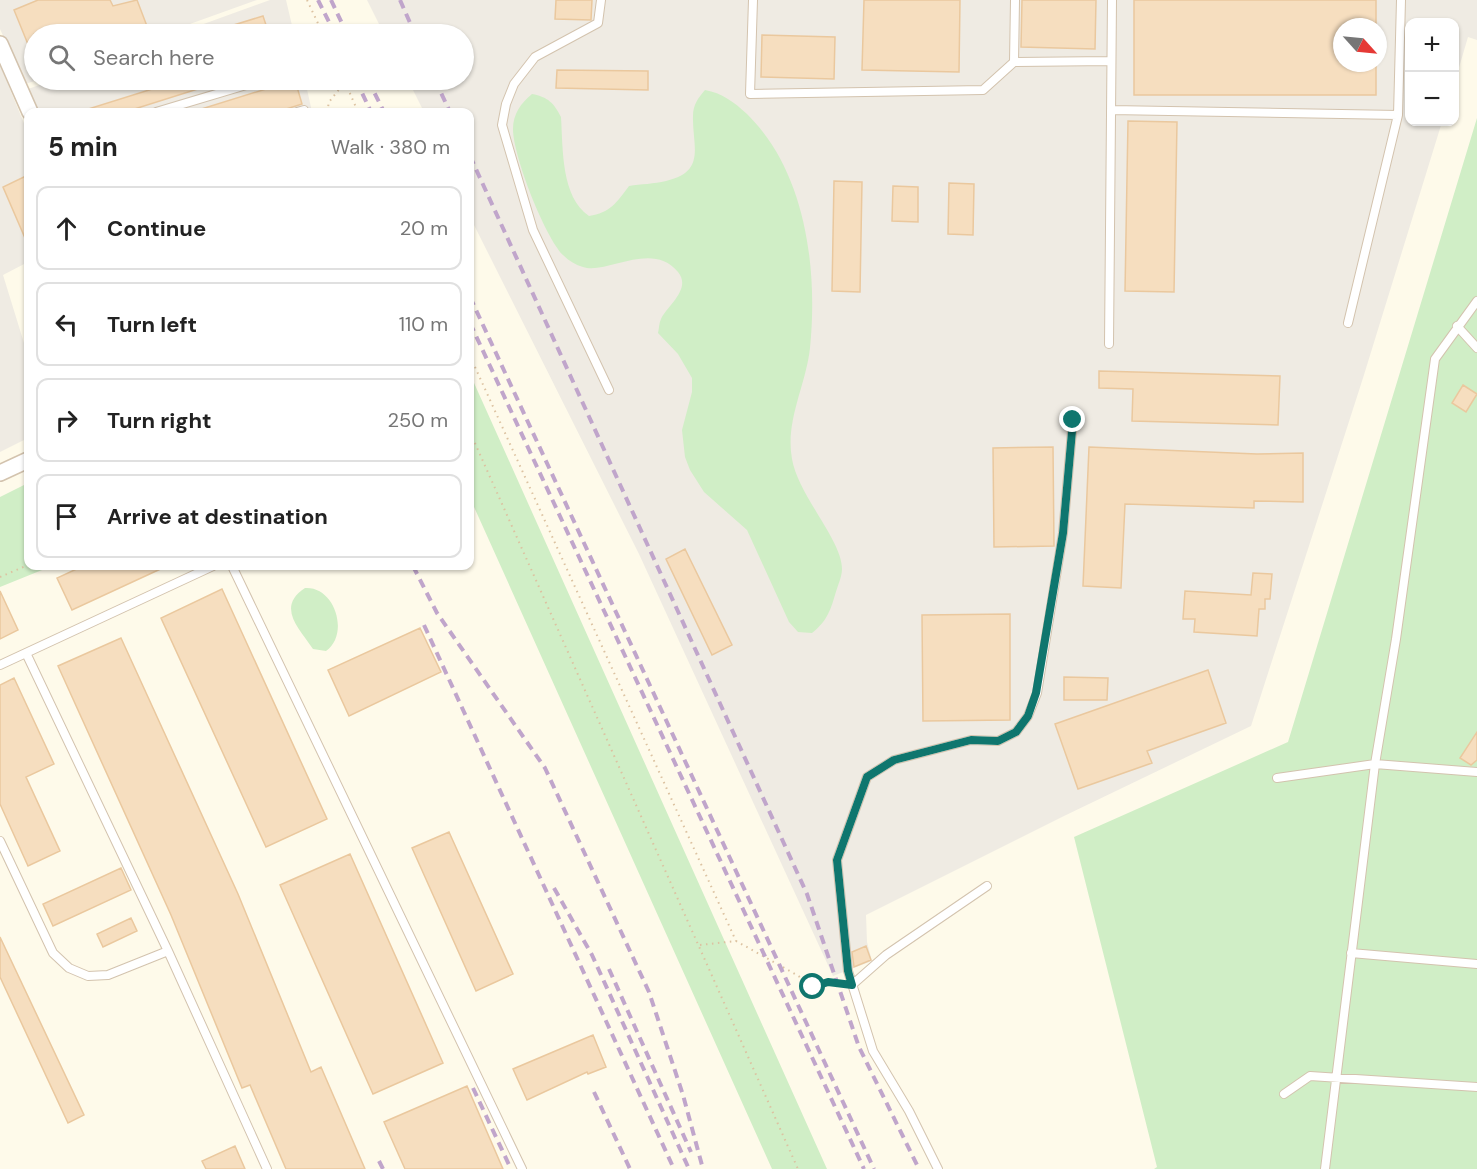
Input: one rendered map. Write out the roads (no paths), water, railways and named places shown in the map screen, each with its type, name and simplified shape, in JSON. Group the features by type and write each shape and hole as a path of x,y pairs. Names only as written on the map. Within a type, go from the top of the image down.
{"street":[{"path":"0,44 28,108"},
{"path":"0,472 24,462"}],"lane":[{"path":"601,0 598,23 536,57 514,84 506,104 502,125 532,230 609,390"},
{"path":"753,0 750,93 983,90 1014,62 1111,61"},
{"path":"1014,62 1015,0"},
{"path":"1109,344 1112,0"},
{"path":"1348,323 1398,115 1401,0"},
{"path":"169,108 230,90"},
{"path":"1111,110 1398,115"},
{"path":"1324,1169 1375,764 1396,639 1435,359 1477,301"},
{"path":"1458,326 1477,348"},
{"path":"938,1169 909,1111 873,1051 848,971 837,860 867,777 894,760 971,740 998,741 1016,732 1028,716 1036,693 1063,533 1073,420"},
{"path":"0,665 204,570"},
{"path":"234,570 522,1169"},
{"path":"26,653 168,951 267,1169"},
{"path":"1277,778 1375,764 1477,772"},
{"path":"0,842 53,953 69,968 88,976 108,975 168,951"},
{"path":"852,985 886,955 987,886"},
{"path":"1351,953 1477,963"},
{"path":"1284,1094 1310,1076 1477,1088"}],"railway":[{"path":"318,0 330,24"},
{"path":"331,0 342,24"},
{"path":"400,0 411,24"},
{"path":"361,90 369,108"},
{"path":"373,90 382,108"},
{"path":"440,90 448,108"},
{"path":"474,165 807,894 859,1047 919,1169"},
{"path":"474,306 874,1169"},
{"path":"474,332 864,1169"},
{"path":"415,570 437,613 545,768 649,992 683,1095 703,1169"},
{"path":"424,625 674,1169"},
{"path":"554,888 592,955 689,1169"},
{"path":"609,969 691,1152"},
{"path":"473,1088 511,1169"},
{"path":"594,1092 630,1169"},
{"path":"379,1161 383,1169"}]}
